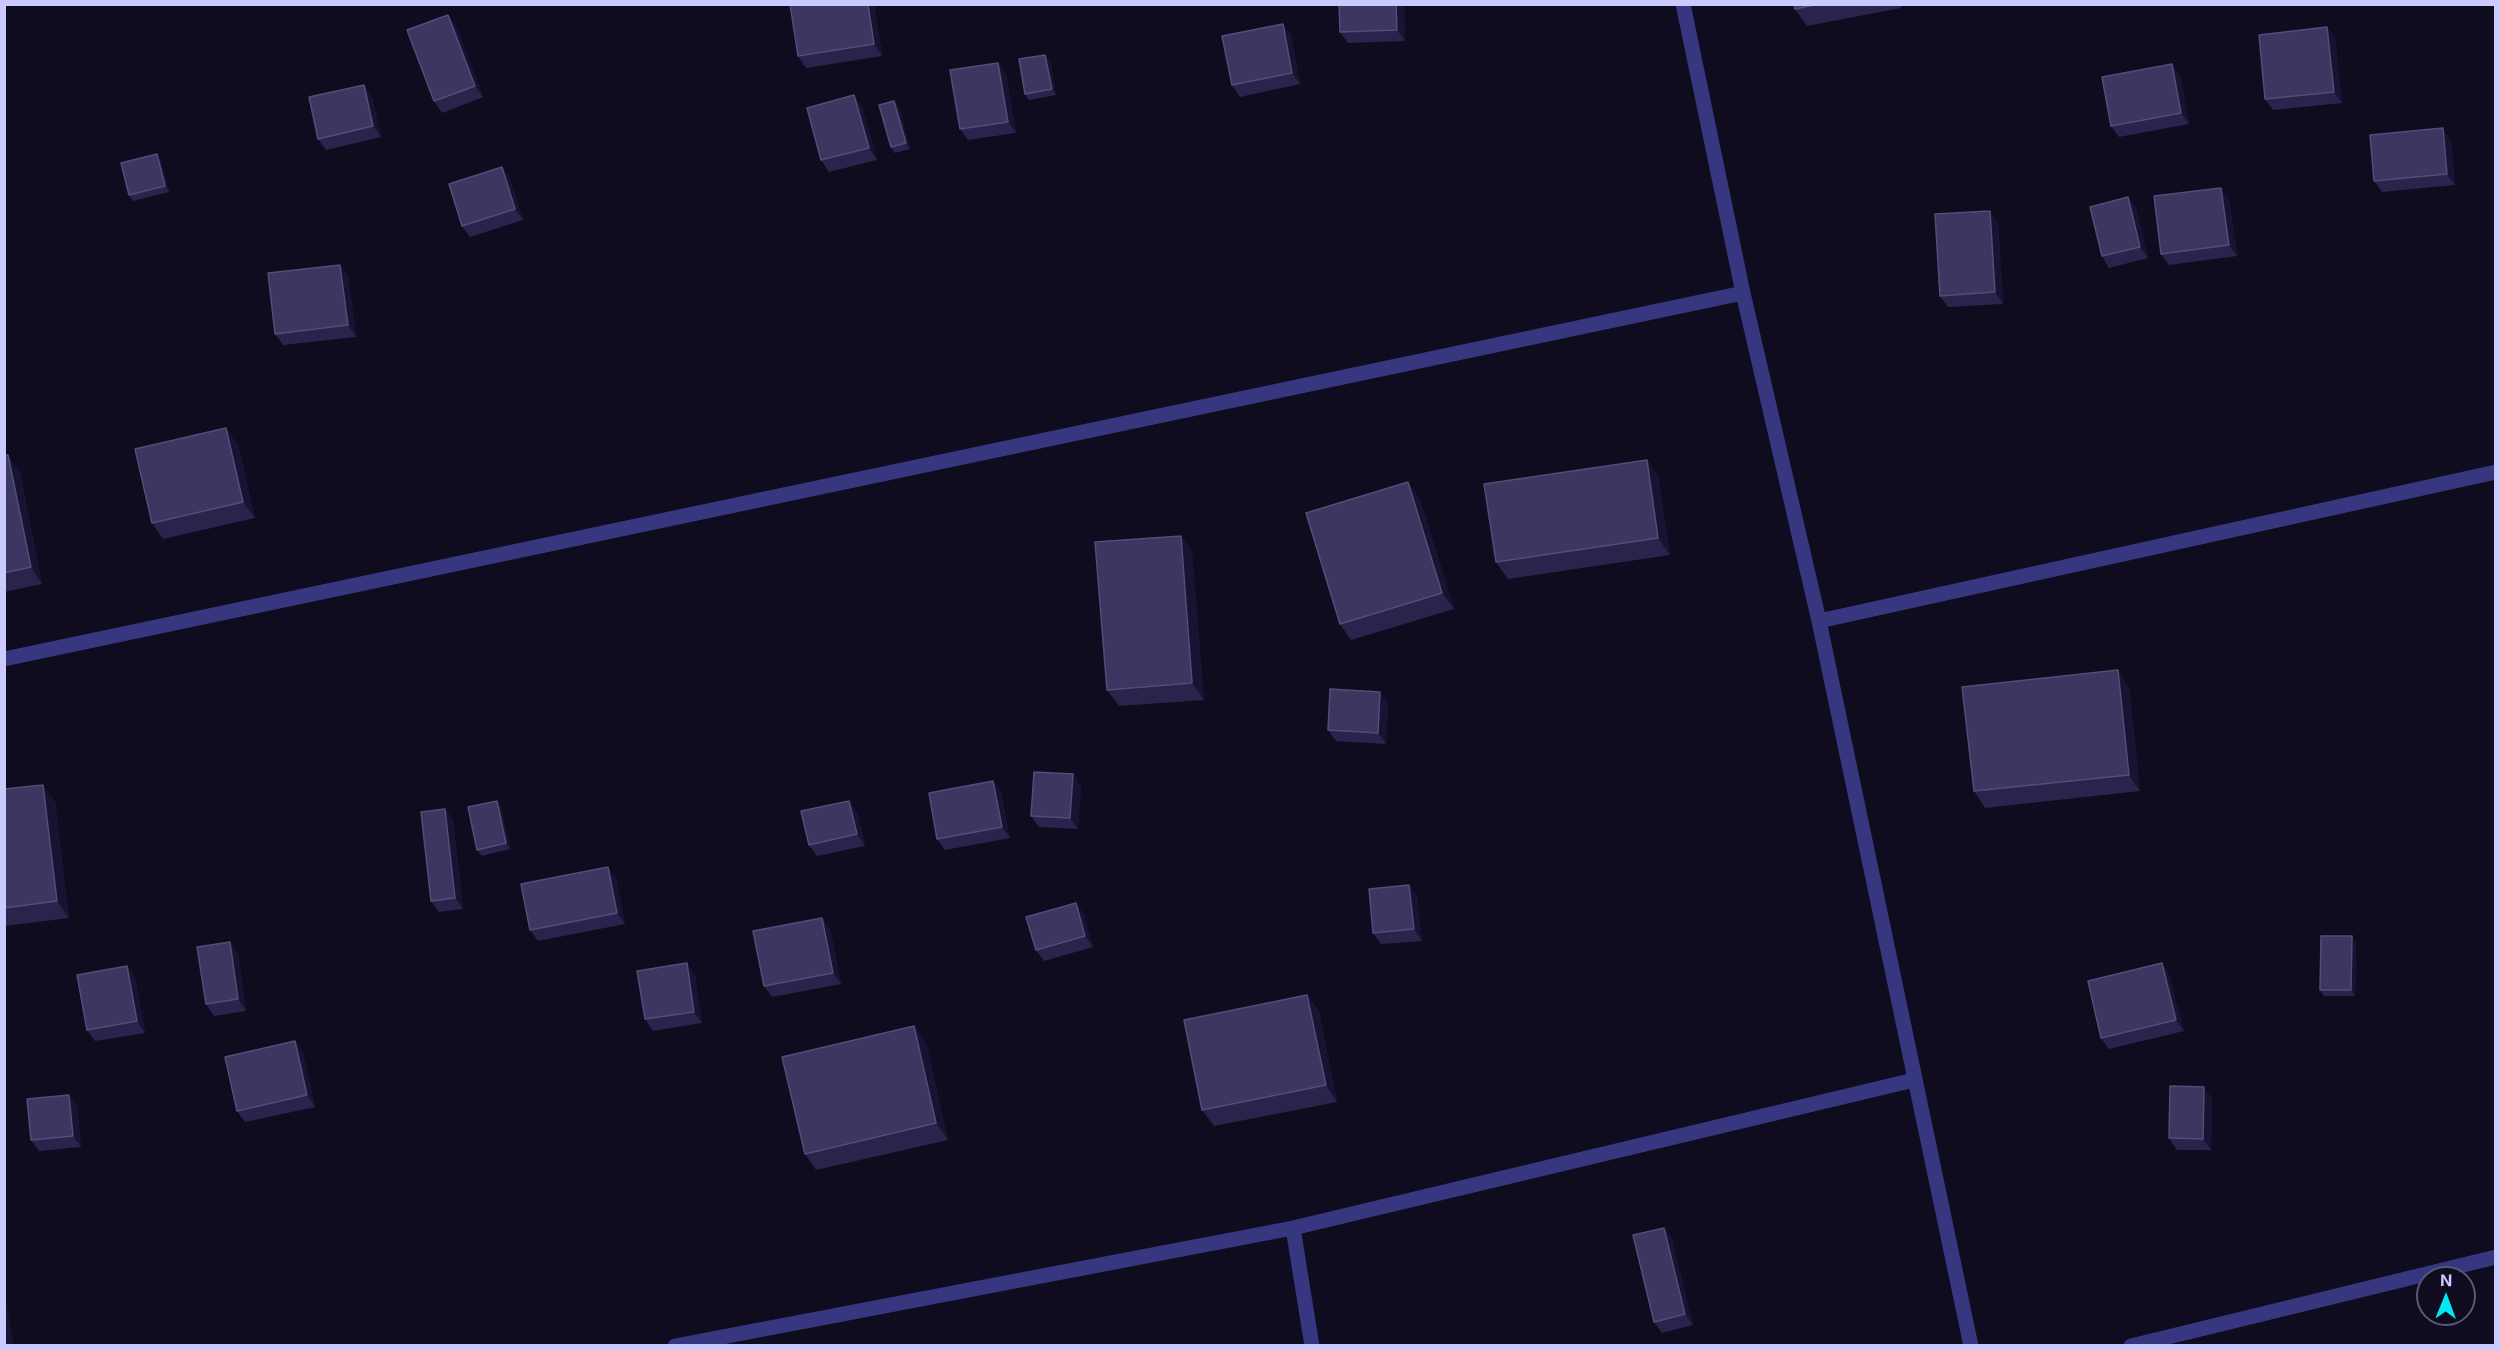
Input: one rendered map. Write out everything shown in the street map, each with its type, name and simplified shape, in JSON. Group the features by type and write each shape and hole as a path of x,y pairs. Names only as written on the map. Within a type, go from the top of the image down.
{"street":[{"path":"1683,4 1743,293 1819,621 1971,1346"},
{"path":"4,659 1743,293"},
{"path":"1819,621 2496,472"},
{"path":"675,1346 1293,1228 1914,1080"},
{"path":"1293,1228 1312,1346"},
{"path":"2131,1346 2496,1257"}],"building":[{"path":"790,4 868,4 874,44 798,56"},
{"path":"1339,4 1396,4 1397,30 1340,32"},
{"path":"1794,4 1819,4 1795,9"},
{"path":"448,15 475,86 434,101 407,30"},
{"path":"1283,24 1292,73 1232,85 1222,36"},
{"path":"2327,27 2334,92 2265,99 2259,35"},
{"path":"1045,55 1052,89 1025,94 1019,59"},
{"path":"998,63 1008,122 960,129 950,70"},
{"path":"2172,64 2181,113 2111,126 2102,77"},
{"path":"364,85 373,126 318,139 309,97"},
{"path":"854,95 869,148 821,160 807,108"},
{"path":"894,101 906,143 891,147 879,105"},
{"path":"2443,128 2447,174 2374,181 2370,135"},
{"path":"157,154 165,186 129,195 121,163"},
{"path":"502,167 515,209 462,226 449,184"},
{"path":"2221,188 2229,245 2161,254 2154,196"},
{"path":"2128,197 2140,247 2102,256 2090,207"},
{"path":"1990,211 1995,292 1940,296 1935,214"},
{"path":"340,265 348,325 275,334 268,273"},
{"path":"226,428 243,502 152,523 135,449"},
{"path":"8,455 31,567 4,573 4,456"},
{"path":"1647,460 1658,538 1496,562 1484,484"},
{"path":"1408,482 1442,593 1340,624 1306,513"},
{"path":"1181,536 1192,683 1107,690 1095,542"},
{"path":"2118,670 2129,775 1974,791 1962,687"},
{"path":"1330,689 1380,692 1378,733 1328,730"},
{"path":"1034,772 1073,774 1070,818 1031,816"},
{"path":"993,781 1002,827 937,839 929,793"},
{"path":"43,785 57,901 4,908 4,789"},
{"path":"497,801 506,843 477,850 468,807"},
{"path":"849,801 857,834 809,845 801,811"},
{"path":"445,809 455,898 431,901 421,812"},
{"path":"608,867 617,913 530,930 521,884"},
{"path":"1409,885 1414,929 1373,933 1369,889"},
{"path":"1076,903 1085,936 1036,950 1026,917"},
{"path":"822,918 833,973 764,986 753,931"},
{"path":"2321,936 2352,936 2351,990 2320,990"},
{"path":"230,942 238,999 206,1004 197,947"},
{"path":"687,963 694,1012 645,1019 637,971"},
{"path":"2162,963 2176,1020 2101,1038 2088,981"},
{"path":"127,966 137,1021 87,1030 77,975"},
{"path":"1307,995 1326,1085 1202,1110 1184,1020"},
{"path":"914,1026 936,1123 805,1154 782,1057"},
{"path":"295,1041 307,1095 237,1111 225,1057"},
{"path":"2170,1086 2204,1087 2203,1139 2169,1138"},
{"path":"69,1095 73,1136 31,1140 27,1099"},
{"path":"1664,1228 1685,1314 1654,1322 1633,1235"}]}
